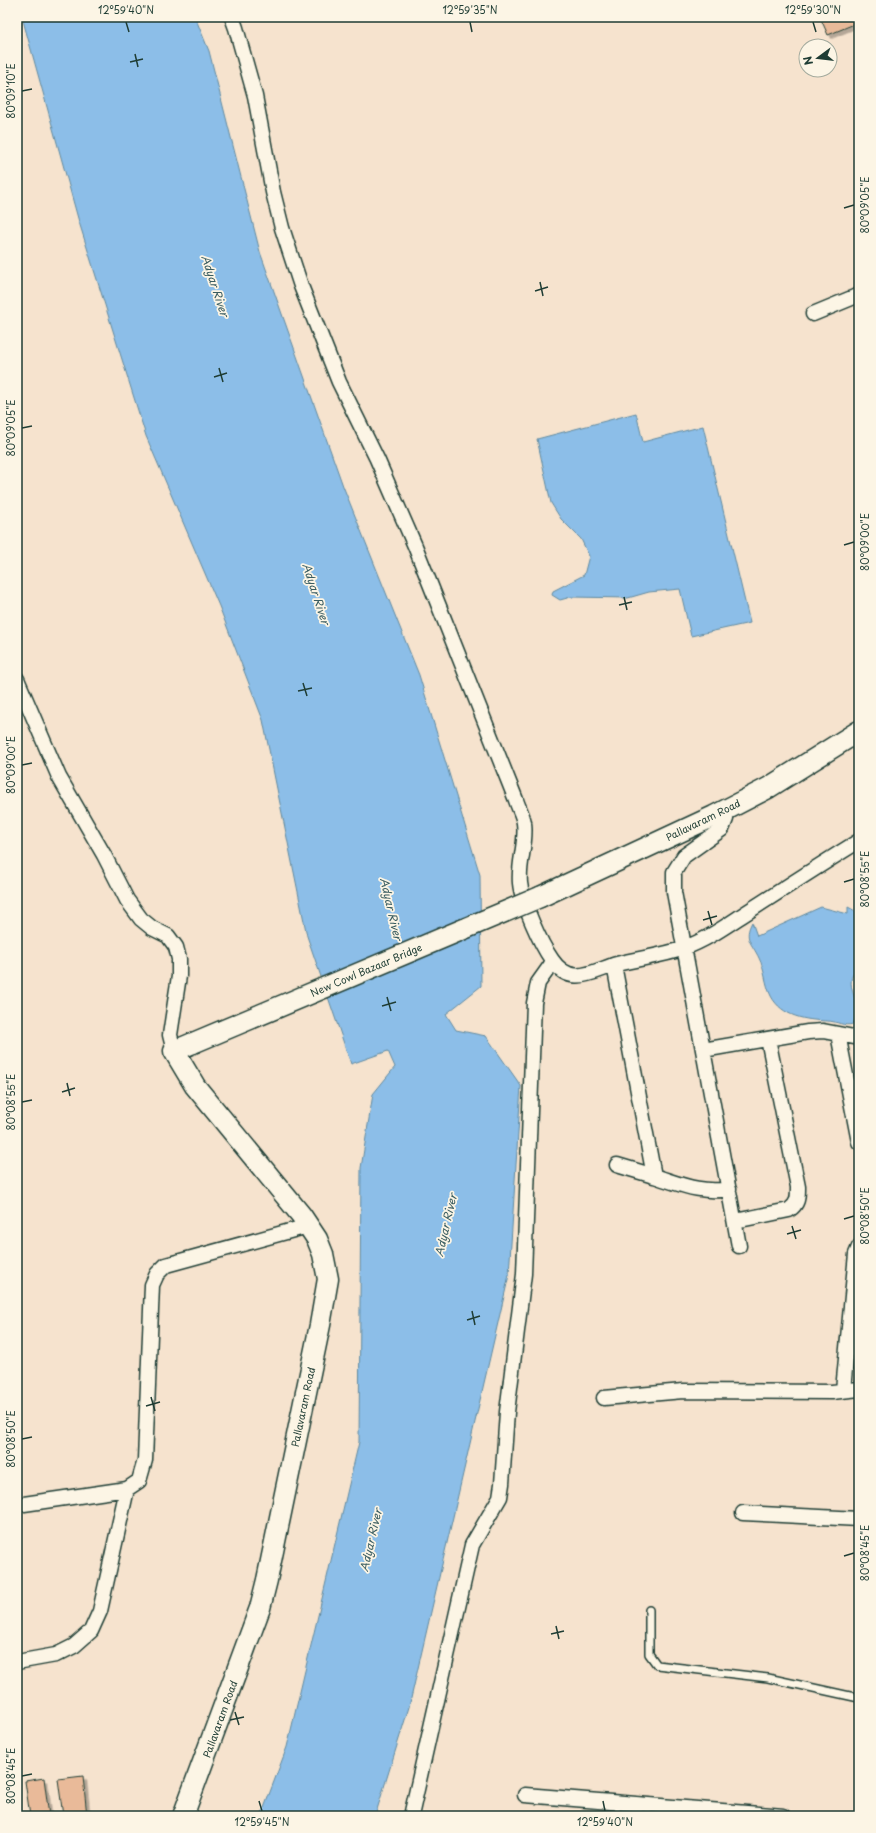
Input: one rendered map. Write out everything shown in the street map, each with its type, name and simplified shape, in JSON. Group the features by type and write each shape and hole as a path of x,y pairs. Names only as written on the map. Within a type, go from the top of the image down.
{"street":[{"path":"232,17 255,96 273,192 284,235 301,286 339,382 377,459 415,546 516,800 524,822 524,839 520,874 522,892 543,946 553,962 564,973 574,976 585,975 614,965 684,948 717,931 859,841"},
{"path":"813,314 859,295"},
{"path":"17,679 59,778 104,855 127,900 141,919 152,928 168,936 176,947 179,959 179,976 170,1035 174,1051"},
{"name":"Pallavaram Road","path":"540,896 723,812 768,788 859,731"},
{"path":"723,812 726,819 722,829 684,856 674,872 674,892 740,1246"},
{"name":"New Cowl Bazaar Bridge","path":"174,1051 540,896"},
{"path":"411,1816 472,1545 500,1497 507,1412 524,1274 530,1154 531,1050 534,1003 538,983 553,962"},
{"path":"614,965 654,1176"},
{"path":"703,1050 808,1032 823,1031 859,1038"},
{"path":"838,1034 859,1142"},
{"path":"735,1221 788,1210 795,1206 798,1199 798,1187 768,1038"},
{"name":"Pallavaram Road","path":"174,1051 194,1086 256,1159 308,1226 323,1254 328,1279 320,1325 267,1580 250,1638 183,1816"},
{"path":"617,1165 701,1191 714,1192 728,1188"},
{"path":"17,1505 127,1489 139,1481 144,1460 152,1285 157,1274 166,1265 186,1258 308,1226"},
{"path":"844,1390 856,1254 859,1247"},
{"path":"604,1398 683,1391 832,1392 859,1389"},
{"path":"17,1662 56,1655 74,1646 91,1632 100,1611 127,1489"},
{"path":"743,1513 859,1519"},
{"path":"525,1795 753,1815 783,1816"}],"lane":[{"path":"650,1610 649,1654 657,1665 768,1678 859,1698"}],"water":[{"name":"Adyar River","path":"22,17 195,17 209,51 260,252 343,486 419,675 480,875 481,986 446,1014 456,1030 486,1036 521,1086 509,1275 409,1707 375,1816 261,1816 287,1747 359,1442 361,1168 373,1094 395,1067 388,1051 351,1064 307,936 263,720 219,606 146,436 79,222"},
{"path":"636,413 643,442 703,426 750,623 691,636 680,589 649,592 628,598 571,597 560,600 552,595 553,591 584,575 589,556 581,539 561,519 551,503 537,439"},
{"path":"821,907 848,914 848,907 859,913 859,967 854,972 851,983 857,1006 857,1015 853,1024 850,1025 831,1021 811,1020 795,1016 781,1009 771,996 767,987 761,963 748,937 749,928 752,922 757,936"}],"building":[{"path":"820,17 859,17 859,22 828,35"},
{"path":"83,1776 87,1816 63,1816 58,1779"},
{"path":"44,1778 49,1816 30,1816 25,1781"}]}
